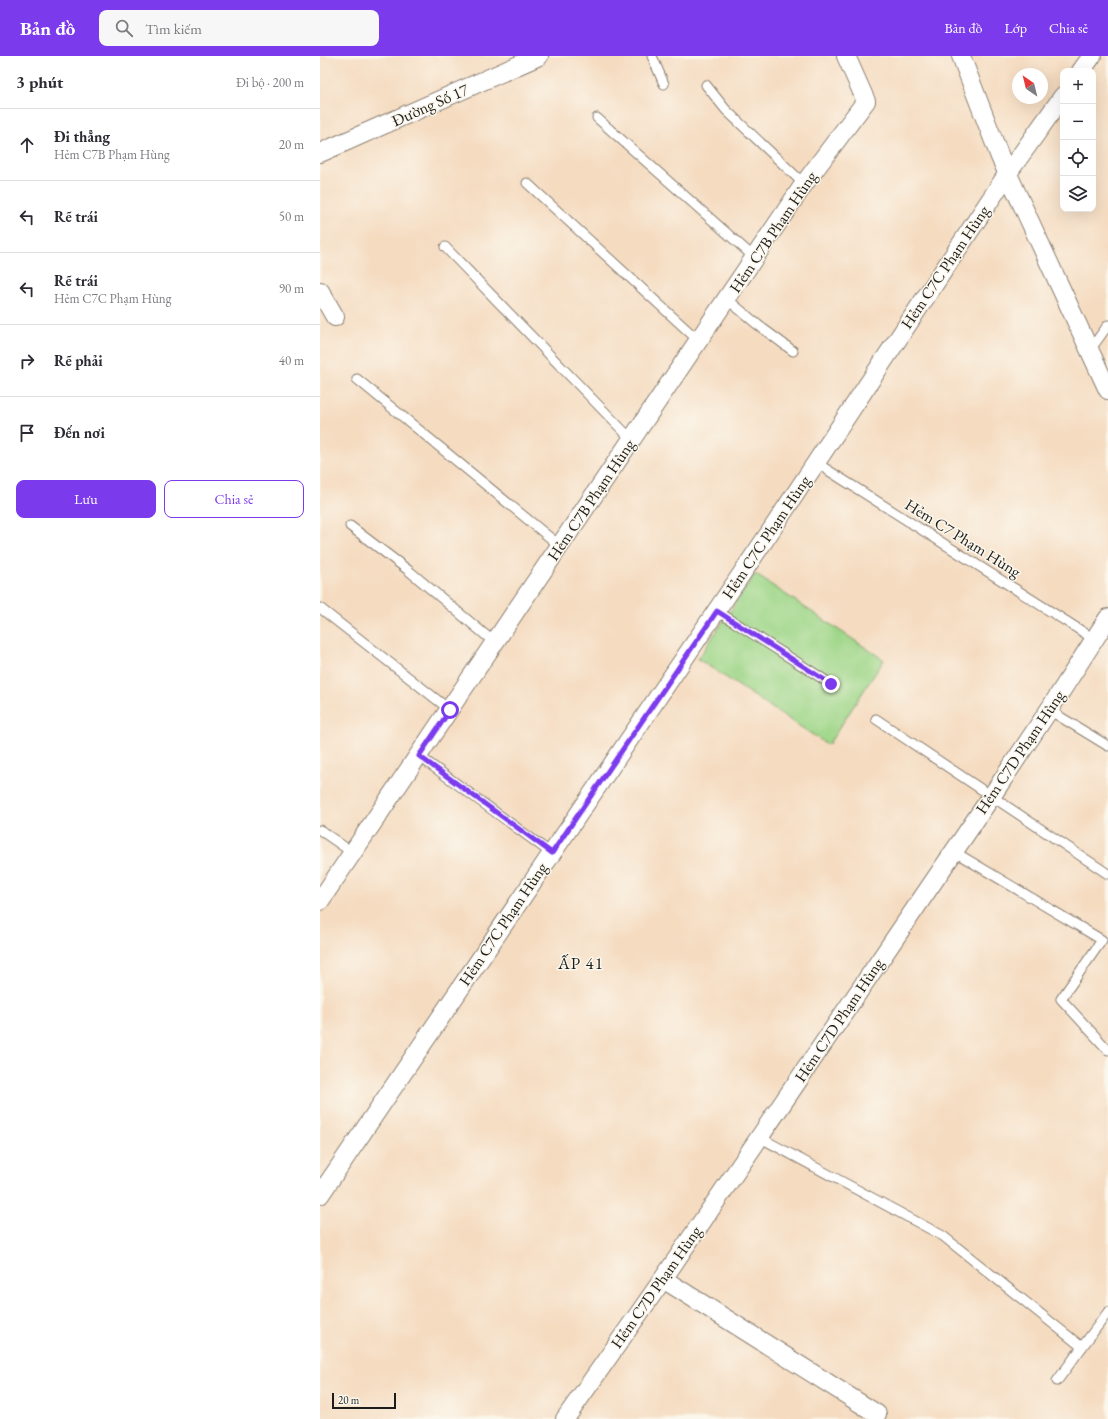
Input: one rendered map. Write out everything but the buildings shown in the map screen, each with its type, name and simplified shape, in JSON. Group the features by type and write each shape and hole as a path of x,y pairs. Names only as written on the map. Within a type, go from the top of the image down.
{"street":[{"name":"Đường Số 17","path":"320,154 539,56"},
{"name":"Hẻm C7B Phạm Hùng","path":"320,901 804,184 866,100 846,56"},
{"path":"961,56 1008,173 1108,390"},
{"path":"1083,68 1092,56"},
{"name":"Hẻm C7C Phạm Hùng","path":"320,1195 717,611 1008,173 1060,100"},
{"path":"320,291 335,317"},
{"name":"Hẻm C7D Phạm Hùng","path":"565,1419 663,1279 991,797 1049,710 1094,638 1108,619"},
{"path":"663,1279 878,1414"}],"lane":[{"path":"652,56 664,84"},
{"path":"706,85 726,110 804,184"},
{"path":"596,118 755,258"},
{"path":"527,183 699,341"},
{"path":"445,247 632,440"},
{"path":"727,299 758,325 793,351"},
{"path":"1090,350 1108,325"},
{"path":"357,379 560,546"},
{"name":"Hẻm C7 Phạm Hùng","path":"815,462 1094,638"},
{"path":"350,526 408,570 495,643"},
{"path":"320,608 450,710"},
{"path":"717,611 831,684"},
{"path":"1049,710 1108,746"},
{"path":"876,719 1108,874"},
{"path":"419,756 552,853"},
{"path":"320,830 353,853"},
{"path":"954,851 1102,940 1061,999 1108,1050"},
{"path":"759,1137 942,1236 1082,1348"},
{"path":"1057,1381 1108,1312"}],"green space":[{"path":"755,574 884,660 828,745 698,659"}],"district":[{"name":"ẤP 41","path":"581,963"}],"route":[{"path":"450,710 419,756 491,810 552,853 717,611 831,684"}]}
